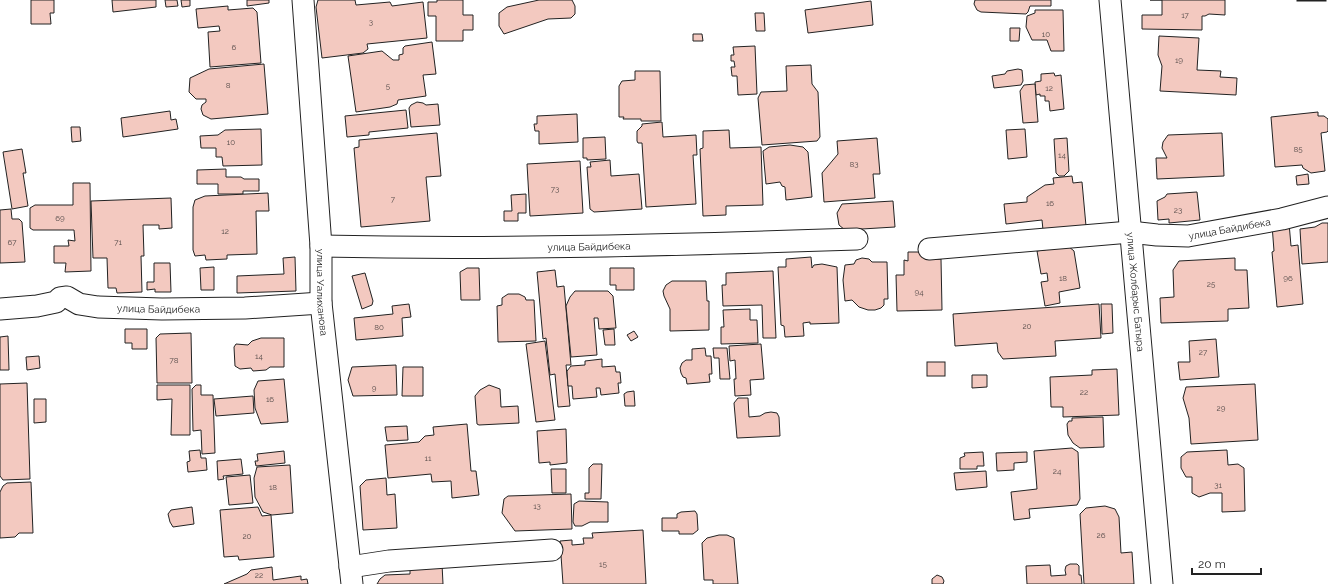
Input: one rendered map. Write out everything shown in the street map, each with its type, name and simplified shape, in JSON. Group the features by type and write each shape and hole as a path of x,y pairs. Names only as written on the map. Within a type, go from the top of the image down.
{"street":[{"name":"улица Уалиханова","path":"303,0 321,246 321,303 351,575"},
{"name":"улица Жолбарыс Батыра","path":"1110,0 1162,584"},
{"name":"улица Байдибека","path":"930,249 1130,232 1188,236 1282,219 1328,207"},
{"name":"улица Байдибека","path":"321,246 402,247 657,245 857,239"},
{"name":"улица Байдибека","path":"0,309 37,306 56,302 60,298 67,297 79,304 98,307 162,309 245,308 321,303"},
{"path":"351,575 389,561 552,550"}],"building":[{"path":"31,0 54,0 54,13 50,13 51,24 31,24"},
{"path":"112,0 156,0 156,7 113,12"},
{"path":"165,0 177,0 178,6 166,7"},
{"path":"181,0 190,0 190,6 182,7"},
{"path":"247,0 269,0 269,3 247,6"},
{"path":"318,0 355,0 356,5 390,2 392,6 423,2 427,38 367,44 368,49 363,53 322,58 316,7"},
{"path":"437,0 463,0 463,15 473,15 473,30 463,30 463,41 436,41 436,16 428,16 428,2 437,2"},
{"path":"539,0 572,0 575,6 575,14 571,18 548,19 504,34 499,26 499,13 507,7"},
{"path":"975,0 1051,0 1051,6 1030,6 1026,14 981,12 977,10 974,4"},
{"path":"1162,0 1225,0 1225,15 1209,14 1202,16 1202,30 1142,29 1142,15 1162,15"},
{"path":"1326,0 1326,1 1297,1"},
{"path":"871,1 873,25 808,33 805,10"},
{"path":"228,6 228,10 253,8 257,12 261,63 210,67 208,32 220,31 219,26 198,28 196,9"},
{"path":"1035,10 1063,10 1064,51 1051,51 1047,40 1032,40 1026,27 1027,16 1035,13"},
{"path":"755,13 764,13 765,31 756,31"},
{"path":"1010,28 1020,28 1019,41 1010,41"},
{"path":"693,34 702,34 703,41 693,41"},
{"path":"1159,36 1199,38 1197,70 1221,71 1220,77 1237,78 1236,95 1160,91 1162,66 1158,55"},
{"path":"432,42 436,74 423,75 426,96 398,100 397,104 390,107 356,112 348,56 382,51 393,60 399,60 399,55 403,54 403,48 405,46"},
{"path":"755,46 757,94 738,95 737,76 732,76 731,67 735,67 734,61 731,61 731,55 734,55 733,47"},
{"path":"264,64 268,114 211,119 203,115 201,109 202,105 206,102 206,99 196,99 189,92 190,78 209,69"},
{"path":"811,65 812,84 818,92 820,137 817,141 762,145 758,98 761,92 787,91 786,66"},
{"path":"1018,69 1022,70 1023,81 1021,85 994,88 992,76 1005,74 1007,71"},
{"path":"635,71 660,71 661,121 641,121 641,119 623,119 624,117 619,117 619,86 622,81 635,80"},
{"path":"1054,73 1055,76 1061,75 1064,109 1050,111 1049,101 1045,101 1045,96 1040,96 1040,94 1036,95 1035,82 1041,81 1041,74"},
{"path":"1035,84 1038,122 1023,123 1020,91 1024,85"},
{"path":"417,102 426,105 438,104 440,125 411,127 409,108"},
{"path":"406,110 408,128 369,132 369,135 347,137 345,116"},
{"path":"170,111 171,120 176,119 178,129 123,137 121,118"},
{"path":"1318,112 1318,116 1324,116 1328,119 1328,131 1321,133 1325,171 1311,173 1303,168 1302,165 1275,167 1271,117"},
{"path":"577,114 578,142 539,144 539,131 535,131 534,124 537,124 537,116"},
{"path":"662,122 663,137 696,135 697,155 693,155 696,204 646,207 642,143 638,143 637,141 637,131 642,124"},
{"path":"71,127 80,127 81,141 72,142"},
{"path":"261,129 262,165 223,166 222,157 216,157 216,148 201,148 200,136 218,135 225,130"},
{"path":"1025,129 1027,157 1008,159 1006,130"},
{"path":"729,130 730,148 761,147 763,205 726,206 726,215 703,216 700,149 703,148 703,131"},
{"path":"437,133 441,176 426,177 430,221 361,227 354,148 359,147 359,140"},
{"path":"1222,133 1224,176 1157,179 1156,158 1167,158 1162,148 1163,142 1168,135"},
{"path":"605,137 606,159 587,160 587,158 583,158 583,138"},
{"path":"877,138 880,174 873,174 875,198 824,202 822,173 838,154 837,141"},
{"path":"1067,138 1069,171 1064,176 1059,176 1056,173 1054,139"},
{"path":"790,145 803,147 808,152 812,197 786,200 785,187 782,186 780,182 766,184 763,151 769,147"},
{"path":"22,149 26,173 23,173 28,206 12,209 3,152"},
{"path":"610,160 611,176 639,174 642,209 594,212 590,209 587,167 591,167 590,162"},
{"path":"580,161 583,213 530,216 527,164"},
{"path":"226,169 226,177 259,179 259,191 243,191 243,194 218,194 218,184 197,184 197,170"},
{"path":"1308,174 1309,184 1297,185 1296,176"},
{"path":"1072,176 1073,183 1082,182 1086,226 1043,230 1042,220 1006,224 1004,204 1027,202 1027,197 1045,185 1054,184 1053,178"},
{"path":"73,183 90,183 91,271 65,272 66,263 54,263 54,246 69,246 68,240 75,241 74,230 33,230 30,228 30,208 35,205 73,205"},
{"path":"1197,192 1200,220 1169,223 1169,219 1158,220 1157,201 1165,197 1167,194"},
{"path":"268,193 269,211 256,211 257,254 227,255 227,259 206,260 205,255 195,256 193,250 193,207 195,200 205,196"},
{"path":"526,194 526,213 518,213 518,221 504,221 504,211 512,211 511,195"},
{"path":"171,198 172,228 159,229 159,225 143,225 144,256 141,256 142,292 117,293 116,288 108,288 107,258 93,258 91,201"},
{"path":"893,201 895,227 845,230 839,225 837,213 842,204"},
{"path":"11,209 12,219 19,219 22,222 25,262 0,263 0,210"},
{"path":"1289,223 1291,246 1298,245 1303,304 1277,307 1272,252 1274,251 1272,225"},
{"path":"1322,223 1328,223 1328,262 1302,264 1300,229 1315,227"},
{"path":"1068,246 1074,251 1080,288 1059,292 1060,303 1045,306 1041,282 1048,281 1047,273 1041,274 1037,251"},
{"path":"908,252 927,252 927,259 941,259 942,310 897,311 896,275 904,275 904,260 908,261"},
{"path":"295,257 296,291 237,293 237,276 284,274 283,258"},
{"path":"811,257 812,268 814,265 822,264 837,267 839,323 803,323 804,336 785,337 784,326 781,325 778,267 786,267 786,259"},
{"path":"862,258 869,259 872,262 887,262 888,299 884,299 884,305 875,310 868,310 859,307 852,300 845,301 843,280 845,265 854,264 856,260"},
{"path":"1235,258 1235,270 1247,270 1249,308 1228,309 1228,321 1161,323 1160,298 1174,297 1173,270 1179,261"},
{"path":"154,263 170,263 171,292 155,292 155,289 147,290 147,282 154,282"},
{"path":"214,267 214,290 201,290 200,268"},
{"path":"467,268 479,268 480,300 461,300 460,272"},
{"path":"610,268 634,268 634,290 616,290 616,285 610,285"},
{"path":"555,270 557,287 564,286 571,365 566,365 570,406 558,407 555,374 550,375 546,338 543,339 537,272"},
{"path":"773,271 776,338 763,338 762,305 723,306 722,285 726,285 726,273"},
{"path":"365,273 373,301 372,305 362,309 352,276"},
{"path":"672,281 706,281 707,301 709,301 709,330 670,331 670,309 663,291 666,285"},
{"path":"575,291 608,291 613,296 616,328 599,329 598,318 594,318 597,355 571,357 566,306 570,297"},
{"path":"508,294 519,294 525,297 526,300 534,300 536,341 498,342 497,306 502,305 502,298"},
{"path":"409,304 411,317 402,318 403,336 356,340 354,318 393,314 392,306"},
{"path":"1099,304 1101,338 1055,341 1056,356 1003,359 998,352 997,343 955,346 953,314"},
{"path":"1101,304 1112,304 1113,333 1102,334"},
{"path":"750,309 750,320 757,320 758,343 721,344 721,327 724,327 723,310"},
{"path":"125,329 147,329 147,349 132,349 132,343 125,343"},
{"path":"614,329 615,345 605,345 603,330"},
{"path":"634,331 638,337 631,341 627,335"},
{"path":"191,333 192,383 157,383 156,338 160,334"},
{"path":"8,336 9,370 0,370 0,337"},
{"path":"261,338 284,338 284,367 270,367 266,370 253,371 251,368 240,369 235,366 234,347 236,344 248,345 252,341"},
{"path":"1216,339 1219,377 1180,380 1178,362 1190,362 1189,341"},
{"path":"545,341 555,420 536,422 526,344"},
{"path":"761,344 764,379 750,380 751,395 735,396 735,360 730,361 729,346"},
{"path":"705,348 706,356 711,356 712,374 709,374 710,382 687,384 686,378 683,377 681,373 680,368 682,363 686,360 692,360 692,349"},
{"path":"713,348 727,348 730,379 720,379 719,358 714,358"},
{"path":"39,356 40,368 27,370 26,357"},
{"path":"602,359 602,367 615,366 616,372 620,372 621,383 618,383 619,393 601,395 600,388 596,388 597,397 573,399 572,386 568,386 567,371 571,366 585,365 585,361"},
{"path":"927,362 945,362 945,376 927,376"},
{"path":"396,365 397,395 353,396 348,380 352,367"},
{"path":"403,367 423,367 423,396 402,396"},
{"path":"1117,369 1119,415 1063,417 1063,407 1051,407 1050,377 1092,375 1092,370"},
{"path":"972,375 987,375 987,387 972,388"},
{"path":"284,379 288,422 261,424 255,408 254,390 258,381"},
{"path":"27,383 30,479 3,480 0,476 0,384"},
{"path":"1255,384 1258,440 1191,444 1189,418 1183,398 1186,387"},
{"path":"157,385 190,385 190,435 171,435 172,399 157,400"},
{"path":"196,385 201,385 201,395 213,395 215,453 202,454 201,430 193,431 192,389"},
{"path":"489,385 500,389 501,407 518,406 519,423 477,424 475,396 480,390"},
{"path":"634,391 635,406 625,406 624,394"},
{"path":"253,396 254,413 216,416 214,399"},
{"path":"738,398 748,398 749,417 760,416 771,412 777,413 779,417 780,436 737,438 734,403"},
{"path":"34,399 46,399 46,422 34,423"},
{"path":"1103,417 1104,447 1080,448 1073,443 1068,435 1067,424 1069,421 1072,421 1072,418"},
{"path":"467,424 471,471 476,471 479,495 452,498 451,481 432,482 431,474 388,478 385,445 419,442 425,436 434,435 433,427"},
{"path":"407,426 408,440 387,441 385,427"},
{"path":"566,429 567,463 550,465 550,462 539,463 537,431"},
{"path":"1072,448 1078,452 1080,499 1077,505 1029,509 1030,518 1014,520 1011,492 1037,489 1034,451"},
{"path":"200,450 201,458 206,458 207,470 188,472 187,462 190,461 189,451"},
{"path":"1227,450 1228,465 1238,464 1244,468 1245,511 1222,512 1222,493 1210,493 1199,497 1192,493 1192,477 1186,477 1181,468 1181,457 1187,452"},
{"path":"284,451 285,463 256,466 255,461 258,461 257,454"},
{"path":"983,452 984,466 977,466 977,469 960,469 960,458 965,456 964,453"},
{"path":"1027,452 1027,462 1014,463 1014,470 997,471 996,453"},
{"path":"241,459 243,474 223,476 224,479 218,480 217,461"},
{"path":"593,464 602,464 601,499 585,499 585,493 589,493 589,468"},
{"path":"290,465 293,513 272,515 263,512 255,497 254,478 257,467"},
{"path":"551,469 566,469 566,493 552,493"},
{"path":"986,471 987,487 956,490 954,473"},
{"path":"250,475 253,503 229,505 226,477"},
{"path":"386,478 387,495 395,494 397,528 363,530 360,486 366,480"},
{"path":"31,482 33,533 19,533 15,537 0,538 0,492 3,486 7,483"},
{"path":"571,494 572,529 515,531 502,513 504,499 508,496"},
{"path":"579,501 608,502 608,522 590,522 582,526 575,526 573,522 574,504"},
{"path":"1105,506 1115,509 1119,517 1121,553 1132,552 1134,584 1084,584 1080,514 1086,508"},
{"path":"192,507 194,524 173,527 168,514 171,510"},
{"path":"258,507 262,516 271,515 274,557 239,560 238,556 224,557 220,510"},
{"path":"695,511 697,514 698,530 693,534 679,534 679,531 662,531 662,518 677,518 677,514 681,512"},
{"path":"643,530 646,584 563,584 560,541 572,540 572,545 584,544 583,538 593,538 592,533"},
{"path":"727,535 734,538 738,584 713,584 713,580 704,580 702,543 707,538"},
{"path":"442,564 443,584 377,584 385,575 410,574 410,565"},
{"path":"1070,564 1077,564 1079,566 1079,575 1081,575 1082,584 1027,584 1026,566 1050,565 1051,576 1066,575 1066,566"},
{"path":"272,567 273,580 301,576 301,580 307,579 308,584 224,584 247,574 251,570"},
{"path":"937,575 942,577 944,581 943,584 932,584 932,579"}]}
